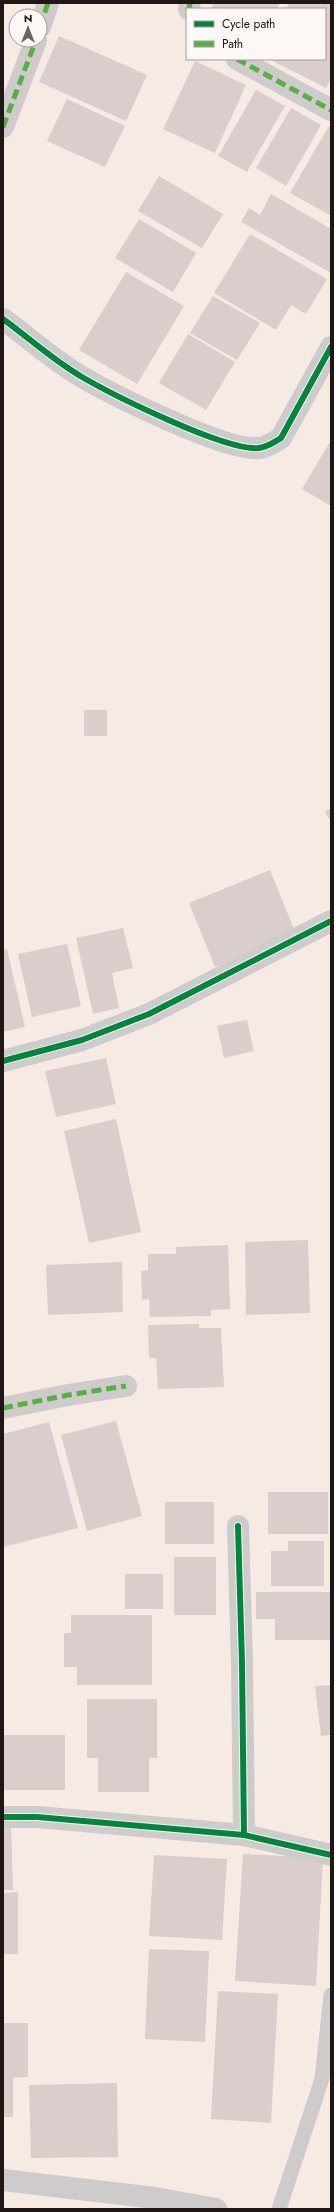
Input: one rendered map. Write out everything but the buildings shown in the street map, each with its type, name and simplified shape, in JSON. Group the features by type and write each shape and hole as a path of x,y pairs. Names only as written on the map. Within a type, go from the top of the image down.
{"street":[{"path":"3,127 33,48"},
{"path":"239,60 331,110"},
{"path":"3,319 81,377 160,416 227,443 247,448 260,448 273,444 281,438 331,347"},
{"path":"3,1061 82,1040 149,1014 331,921"},
{"path":"3,1408 68,1395 126,1386"},
{"path":"238,1526 242,1663 244,1835"},
{"path":"3,1818 37,1817 244,1835 331,1855"},
{"path":"3,2180 155,2198 216,2209"}],"lane":[{"path":"279,2209 322,2079 331,1995"}],"marked path":[{"path":"46,8 48,3"},
{"path":"189,8 190,3"},
{"path":"3,127 33,48"},
{"path":"239,60 331,110"},
{"path":"3,1408 68,1395 126,1386"}],"cycle path":[{"path":"3,319 62,364 82,377 170,421 222,441 243,447 259,448 271,444 281,438 331,347"},
{"path":"3,1061 82,1040 149,1014 331,921"},
{"path":"238,1526 242,1663 244,1835"},
{"path":"3,1817 37,1817 244,1835 331,1855"}]}
